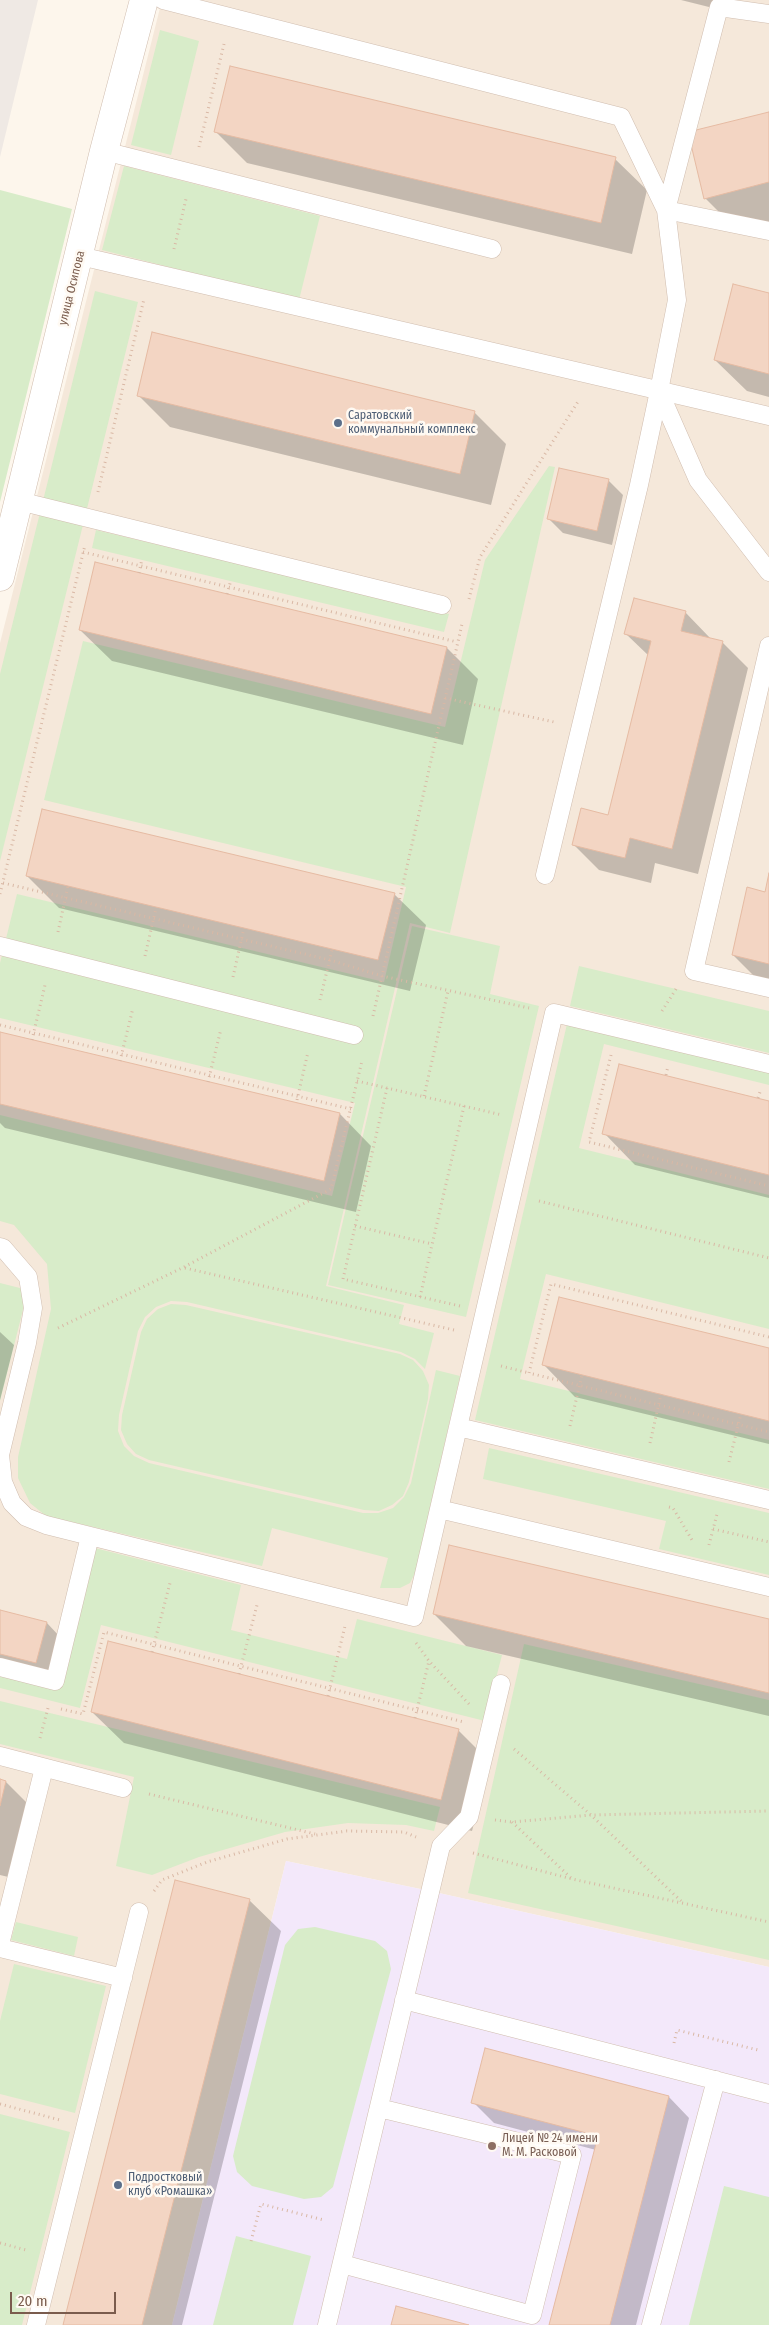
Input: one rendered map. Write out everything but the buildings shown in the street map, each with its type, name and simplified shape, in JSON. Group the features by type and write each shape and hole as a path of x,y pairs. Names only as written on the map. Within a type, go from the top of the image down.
{"street":[{"name":"улица Осипова","path":"0,577 80,256 104,151 144,0"}],"lane":[{"path":"163,0 621,117 666,210 677,300 639,485 545,875"},
{"path":"666,210 719,7 769,14"},
{"path":"104,151 492,249"},
{"path":"666,210 769,231"},
{"path":"80,256 658,392 769,416"},
{"path":"658,392 698,480 769,572"},
{"path":"19,501 442,605"},
{"path":"769,646 694,970 769,988"},
{"path":"0,946 354,1035"},
{"path":"0,1247 28,1276 33,1308 27,1343 0,1456 3,1482 12,1503 26,1517 46,1525 414,1617 554,1013 769,1064"},
{"path":"458,1428 769,1500"},
{"path":"439,1510 769,1586"},
{"path":"0,1667 55,1680 90,1536"},
{"path":"327,2325 441,1846 470,1817 501,1684"},
{"path":"0,1756 123,1788"},
{"path":"0,1944 39,1766"},
{"path":"36,2325 139,1912"},
{"path":"0,1948 123,1978"},
{"path":"404,2000 769,2094"},
{"path":"651,2325 716,2080"},
{"path":"342,2264 532,2315 572,2155 379,2108"}],"path":[{"path":"0,894 83,552 159,275 192,173 230,17"},
{"path":"467,605 480,558 594,376"},
{"path":"83,552 457,642"},
{"path":"371,1024 457,642 465,614"},
{"path":"445,698 581,728"},
{"path":"3,882 330,960 382,976 554,1013"},
{"path":"648,1035 677,986 694,970"},
{"path":"424,1096 448,991"},
{"path":"0,1026 350,1109"},
{"path":"612,1051 589,1142 769,1186"},
{"path":"27,1343 184,1267 331,1189 364,1052"},
{"path":"659,1063 677,1067"},
{"path":"357,1081 529,1121"},
{"path":"752,1086 769,1090"},
{"path":"387,1088 343,1279 485,1311"},
{"path":"420,1297 464,1106"},
{"path":"512,1195 769,1258"},
{"path":"355,1226 432,1244"},
{"path":"184,1267 479,1336"},
{"path":"769,1337 551,1284 529,1373 769,1432"},
{"path":"564,1452 582,1375"},
{"path":"643,1470 661,1394"},
{"path":"703,1571 741,1414"},
{"path":"664,1506 673,1508 694,1543"},
{"path":"713,1529 769,1542"},
{"path":"701,1545 708,1547"},
{"path":"152,1652 176,1558"},
{"path":"240,1674 263,1580"},
{"path":"328,1696 351,1601"},
{"path":"414,1617 416,1645 491,1729 590,1815 682,1902"},
{"path":"83,1714 104,1632 491,1729"},
{"path":"416,1645 418,1636"},
{"path":"415,1718 429,1661"},
{"path":"39,1766 55,1680"},
{"path":"123,1788 318,1835"},
{"path":"470,1817 512,1822 590,1815 769,1811"},
{"path":"512,1822 572,1878"},
{"path":"667,2068 677,2030 758,2050"},
{"path":"0,2104 64,2121"},
{"path":"251,2241 261,2204 351,2227"}],"shaded area":[{"path":"0,0 38,0 0,157"},
{"path":"162,0 769,0 769,1967 430,1891 286,1861 172,2325 0,2325 0,643"},
{"name":"Лицей № 24 имени М. М. Расковой","path":"286,1861 430,1891 769,1967 769,2325 172,2325"}],"green space":[{"path":"160,30 199,41 171,155 131,145"},
{"path":"124,166 320,216 299,300 102,250"},
{"path":"0,190 72,209 0,502"},
{"path":"95,291 138,302 0,861 0,674"},
{"path":"549,466 555,467 450,933 410,923 326,1286 404,1305 399,1324 434,1333 425,1369 415,1359 401,1352 187,1302 171,1301 156,1307 145,1317 138,1331 119,1415 118,1431 124,1446 134,1456 149,1463 363,1513 378,1513 393,1508 404,1497 411,1483 436,1370 460,1376 415,1573 410,1583 400,1588 380,1588 388,1558 272,1528 262,1566 46,1516 30,1503 18,1478 18,1457 51,1309 47,1264 14,1225 0,1221 0,1115 332,1196 355,1103 0,1018 0,963 17,894 384,982 406,887 44,800 83,641 445,727 485,560"},
{"path":"96,530 449,614 444,632 92,548"},
{"path":"412,926 500,946 490,994 539,1006 466,1317 328,1285"},
{"path":"579,966 769,1011 769,1053 570,1006"},
{"path":"567,1024 769,1073 769,1085 604,1044 579,1148 769,1195 769,1329 546,1274 520,1379 769,1440 769,1489 475,1420"},
{"path":"0,1283 28,1290 0,1401"},
{"path":"171,1304 186,1305 400,1354 413,1360 423,1371 429,1385 428,1399 409,1482 403,1496 392,1505 379,1511 364,1510 149,1460 136,1454 127,1444 121,1430 122,1415 141,1332 147,1319 158,1309"},
{"path":"489,1448 769,1513 769,1575 659,1549 666,1521 483,1479"},
{"path":"95,1548 241,1585 231,1630 347,1659 357,1619 502,1655 485,1721 101,1625 80,1708 0,1688 0,1672 61,1686"},
{"path":"524,1644 769,1700 769,1960 468,1893"},
{"path":"0,1701 440,1807 434,1831 406,1825 348,1823 285,1832 199,1857 152,1875 116,1866 134,1777 0,1744"},
{"path":"16,1922 78,1937 74,1956 11,1940"},
{"path":"315,1927 375,1941 387,1951 391,1969 333,2187 321,2197 304,2199 252,2186 237,2172 233,2156 285,1945 298,1929"},
{"path":"14,1964 106,1986 75,2113 0,2094 0,2021"},
{"path":"0,2114 70,2132 22,2325 0,2325"},
{"path":"724,2186 769,2197 769,2325 689,2325"},
{"path":"236,2236 311,2256 293,2325 213,2325"}],"place":[{"name":"Саратовский коммунальный комплекс","path":"338,423"},
{"name":"Лицей № 24 имени М. М. Расковой","path":"492,2146"},
{"name":"Подростковый клуб «Ромашка»","path":"118,2185"}]}
